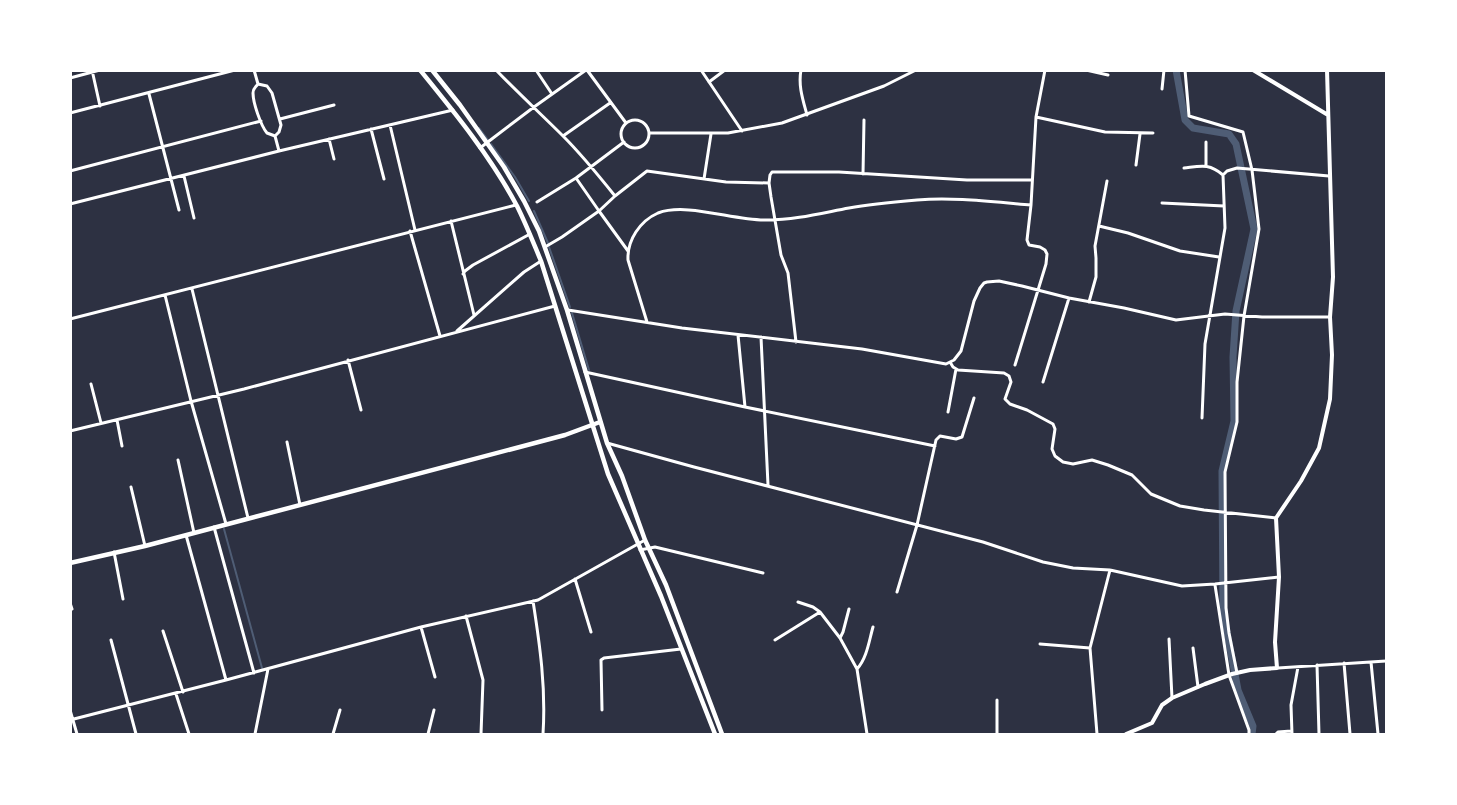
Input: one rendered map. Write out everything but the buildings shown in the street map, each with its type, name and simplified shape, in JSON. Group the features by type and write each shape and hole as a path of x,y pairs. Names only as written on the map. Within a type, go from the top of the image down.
{"main road":[{"path":"420,70 480,148 516,205 530,234 541,261 608,474 715,735"},
{"path":"432,70 488,143 529,207 567,310 607,443 622,476 645,540 666,585 722,735"},
{"path":"70,563 145,546 565,435 600,422"}],"street":[{"path":"70,78 100,70"},
{"path":"70,114 235,70"},
{"path":"254,70 258,84"},
{"path":"496,70 563,136 615,196"},
{"path":"536,70 552,94"},
{"path":"480,148 587,70 626,123"},
{"path":"701,70 742,131"},
{"path":"709,82 724,70"},
{"path":"801,70 799,78 801,93 807,115"},
{"path":"649,133 742,131 782,123 885,86 916,70"},
{"path":"1016,365 1039,291 1047,254 1045,250 1029,245 1028,242 1036,117 1045,70"},
{"path":"1086,70 1108,75"},
{"path":"1162,89 1164,70"},
{"path":"1185,70 1189,116 1243,132 1252,170 1259,229 1243,316 1237,422 1225,472 1225,583 1234,674"},
{"path":"1253,70 1328,116"},
{"path":"1277,668 1275,642 1279,578 1276,518 1301,481 1319,448 1330,399 1332,355 1330,317 1333,277 1327,70"},
{"path":"92,71 100,106"},
{"path":"258,84 270,89 280,119 281,129 275,136"},
{"path":"258,84 253,94 261,122 267,133 275,136"},
{"path":"149,94 179,210"},
{"path":"563,136 611,102"},
{"path":"280,119 334,105"},
{"path":"70,204 453,110"},
{"path":"1036,117 1105,132 1154,133"},
{"path":"633,120 642,122 648,129 647,141 640,147 631,147 624,142 621,133 626,123 633,120"},
{"path":"863,174 864,120"},
{"path":"70,171 261,122"},
{"path":"390,125 412,231 440,336"},
{"path":"371,129 384,179"},
{"path":"704,179 711,133"},
{"path":"1136,165 1140,133"},
{"path":"275,136 279,151"},
{"path":"329,139 334,159"},
{"path":"537,202 576,178 624,142"},
{"path":"1206,142 1206,166"},
{"path":"1184,168 1206,166 1216,169 1223,175 1224,228 1205,344 1202,418"},
{"path":"1223,175 1237,168 1329,176"},
{"path":"545,247 599,211 647,171 726,182 769,183"},
{"path":"796,342 788,273 781,255 774,220 769,183 772,172 839,172 967,180 1032,180"},
{"path":"184,175 194,218"},
{"path":"576,178 628,251 631,270 647,322"},
{"path":"1089,302 1096,277 1095,246 1107,181"},
{"path":"628,251 642,223 666,211 695,211 774,220 918,200 952,199 1031,205"},
{"path":"1162,203 1224,206"},
{"path":"70,319 516,205"},
{"path":"451,221 474,315"},
{"path":"1099,226 1128,233 1180,251 1219,258"},
{"path":"463,274 530,234"},
{"path":"455,332 524,272 541,261"},
{"path":"567,310 738,335 862,349 946,364 961,351 974,301 980,288 987,282 999,281 1176,320 1229,315 1330,317"},
{"path":"192,289 248,518"},
{"path":"165,296 226,524"},
{"path":"1043,382 1069,298"},
{"path":"70,431 555,306"},
{"path":"738,335 745,407"},
{"path":"761,337 768,486"},
{"path":"348,360 361,410"},
{"path":"950,362 956,369 962,371 1004,373 1009,376 1011,382 1005,399 1010,404 1053,424 1055,429 1052,449 1058,459 1068,464 1088,460 1099,462 1132,475 1151,495 1180,506 1276,518"},
{"path":"948,412 956,369"},
{"path":"585,372 935,446"},
{"path":"91,384 101,423"},
{"path":"897,592 917,525 936,438 940,436 956,439 962,437 974,398"},
{"path":"117,420 122,446"},
{"path":"287,442 300,505"},
{"path":"607,443 983,542 1043,562 1073,568 1110,570 1182,586 1279,578"},
{"path":"178,460 194,533"},
{"path":"131,487 145,546"},
{"path":"214,527 254,673"},
{"path":"186,535 226,680"},
{"path":"72,720 421,627 538,600 645,540"},
{"path":"640,550 655,547 763,573"},
{"path":"114,552 123,599"},
{"path":"1097,735 1090,648 1110,570"},
{"path":"574,579 591,632"},
{"path":"1217,584 1234,674 1249,735"},
{"path":"533,601 542,663 543,735"},
{"path":"798,602 820,612 840,638 857,669 867,735"},
{"path":"70,603 72,609"},
{"path":"840,638 849,609"},
{"path":"775,640 820,612"},
{"path":"466,616 483,680 481,735"},
{"path":"421,627 435,677"},
{"path":"857,669 865,658 873,627"},
{"path":"163,631 183,692"},
{"path":"1169,639 1172,698"},
{"path":"111,640 136,735"},
{"path":"1040,644 1090,648"},
{"path":"1194,648 1198,687"},
{"path":"602,710 601,660 681,649"},
{"path":"1126,735 1152,723 1162,705 1172,698 1234,674 1250,670 1386,661"},
{"path":"1371,662 1378,735"},
{"path":"1344,663 1350,735"},
{"path":"1317,665 1319,735"},
{"path":"1276,735 1281,731 1292,733 1291,705 1298,667"},
{"path":"255,735 268,669"},
{"path":"176,694 189,735"},
{"path":"997,700 997,735"},
{"path":"70,710 77,735"},
{"path":"333,735 340,710"},
{"path":"428,735 434,710"}],"waterway":[{"path":"1176,70 1185,120 1193,128 1229,134 1236,144 1254,229 1236,311 1233,357 1234,421 1222,471 1223,611 1238,690 1253,726 1252,734"},
{"path":"479,128 488,140"},
{"path":"491,144 529,201"},
{"path":"534,211 548,243"},
{"path":"549,247 570,307"},
{"path":"572,313 589,370"},
{"path":"224,529 262,668"}]}
